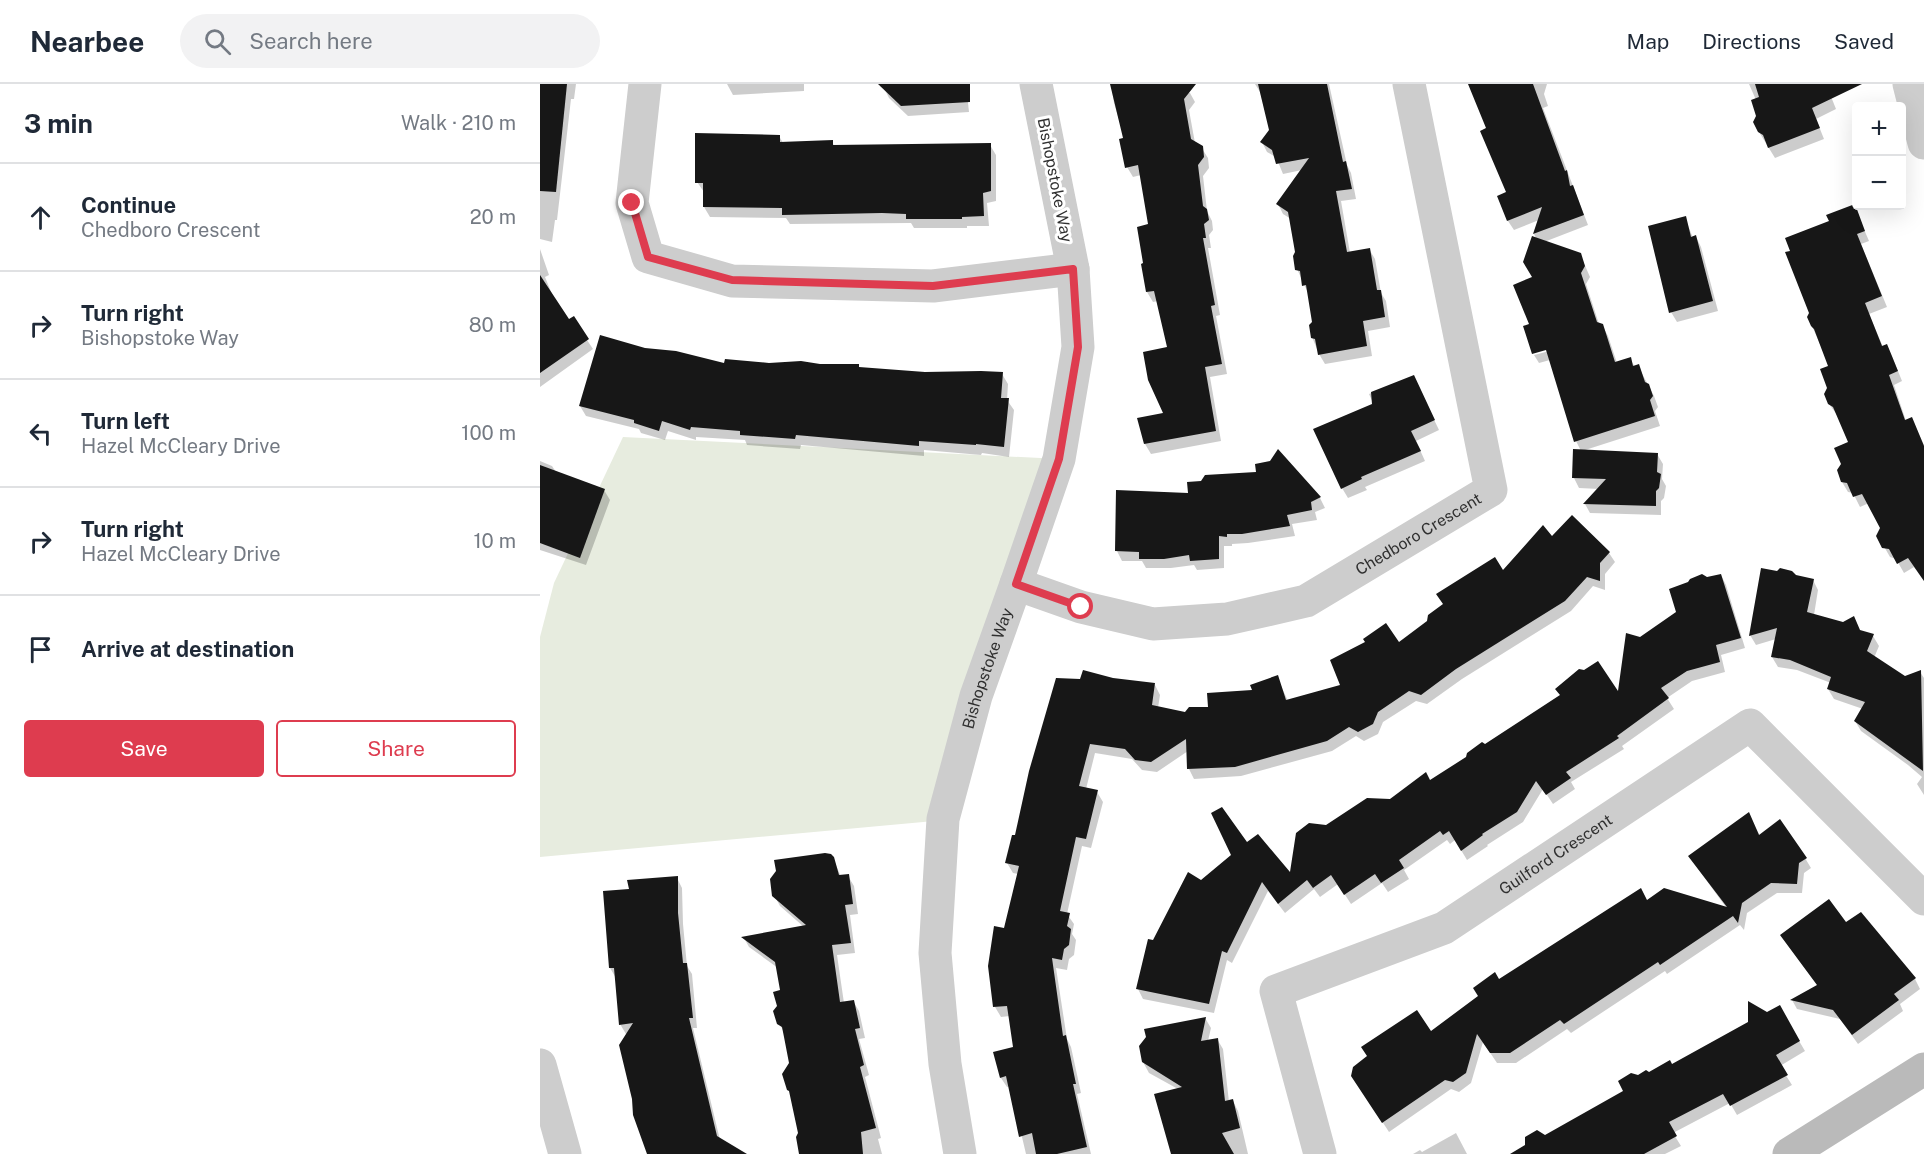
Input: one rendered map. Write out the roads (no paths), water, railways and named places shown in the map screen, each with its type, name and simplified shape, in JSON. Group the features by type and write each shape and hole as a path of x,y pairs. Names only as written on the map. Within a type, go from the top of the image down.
{"street":[{"path":"645,84 632,203 648,257 732,280 886,285 933,286 1073,269"},
{"name":"Bishopstoke Way","path":"960,1154 945,1064 935,953 943,819 976,696 1059,459 1078,347 1073,269 1036,84"},
{"name":"Chedboro Crescent","path":"1016,584 1081,607 1153,624 1227,619 1306,601 1491,490 1409,84"},
{"path":"1909,84 1924,143"},
{"name":"Guilford Crescent","path":"1320,1154 1276,991 1444,928 1750,725 1924,899"},
{"path":"540,1065 565,1154"},
{"path":"1790,1154 1924,1069"}]}
